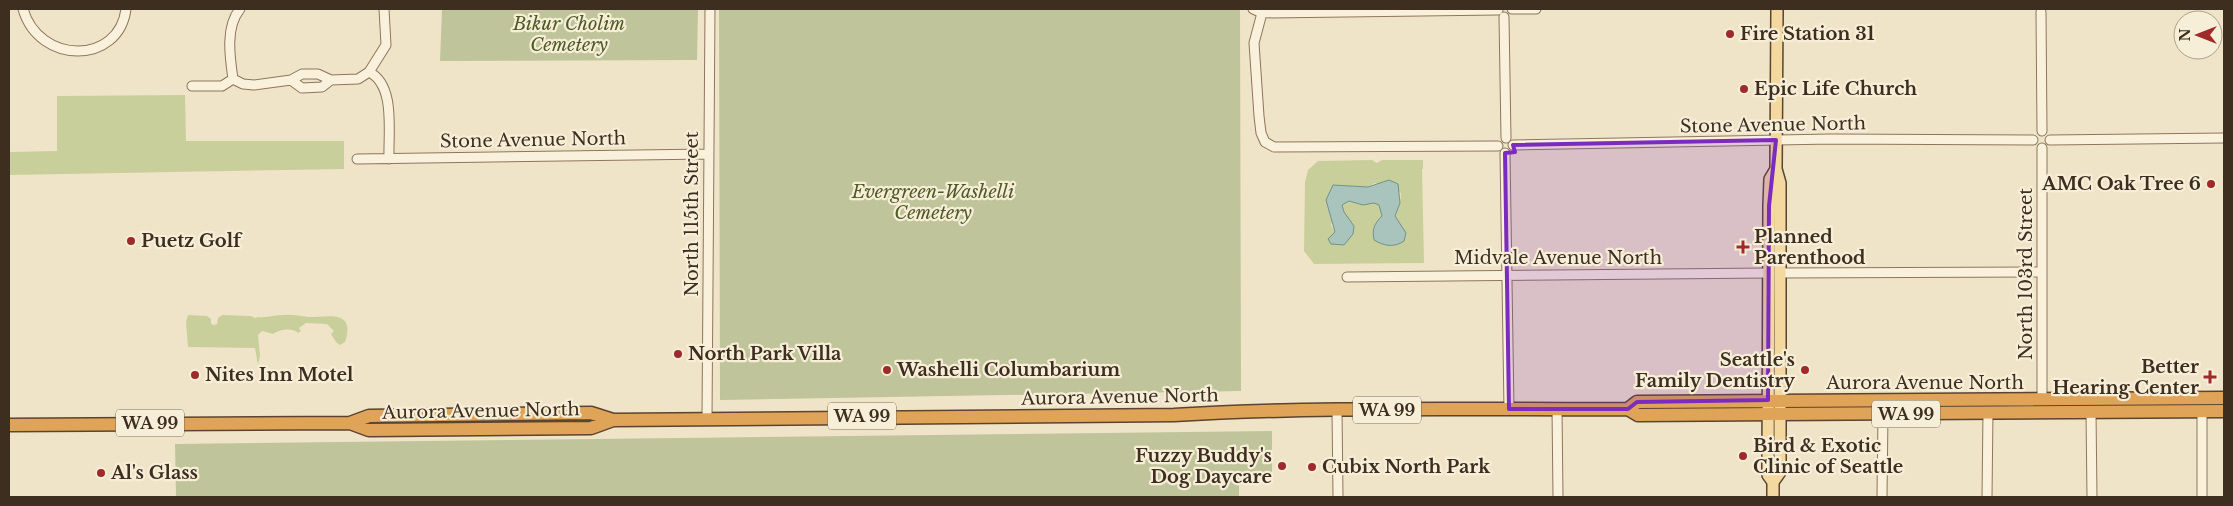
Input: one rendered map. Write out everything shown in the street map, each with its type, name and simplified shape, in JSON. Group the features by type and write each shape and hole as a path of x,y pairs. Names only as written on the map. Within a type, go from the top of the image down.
{"highway":[{"name":"Aurora Avenue North","path":"1628,409 1637,402 2224,398"},
{"name":"Aurora Avenue North","path":"9,425 350,423 369,416 591,413 613,420 1165,415 1337,410 1628,409 1638,415 2224,411"}],"main road":[{"path":"1773,497 1773,482 1780,472 1774,414 1775,273 1770,179 1776,168 1777,9"}],"street":[{"path":"23,9 29,24 39,38 55,47 73,52 95,47 112,36 120,27 126,9"},
{"path":"233,79 231,30 234,18 240,9"},
{"path":"233,79 243,84 254,85 291,80 299,75 318,74 331,80 353,80 369,72 386,45 384,9"},
{"name":"North 115th Street","path":"707,418 710,9"},
{"path":"1254,9 1262,14 1500,12 1509,15 1512,9 1536,9"},
{"path":"2041,10 2042,131"},
{"path":"1500,12 1506,138"},
{"path":"1262,14 1254,43 1259,116 1261,133 1265,142 1274,147 1498,146"},
{"path":"369,72 379,78 386,91 390,159"},
{"path":"192,86 220,86 233,79"},
{"path":"291,80 302,88 322,87 331,80"},
{"path":"2042,131 2048,134 2050,140 2047,147 2042,148 2036,146 2033,140 2036,134 2042,131"},
{"path":"1498,146 1501,140 1506,138"},
{"path":"1505,153 1512,150 1513,146 1510,140 1506,138"},
{"path":"2050,140 2224,138"},
{"name":"Stone Avenue North","path":"1513,146 1776,140 2033,140"},
{"path":"1498,146 1505,153"},
{"name":"North 103rd Street","path":"2042,148 2042,400"},
{"path":"1505,153 1509,410"},
{"name":"Stone Avenue North","path":"357,159 709,154"},
{"name":"Midvale Avenue North","path":"1347,277 1506,274 2042,272"},
{"path":"1557,409 1558,497"},
{"path":"1337,410 1338,497"},
{"path":"2202,411 2202,497"},
{"path":"1987,497 1988,412"},
{"path":"2091,412 2092,497"},
{"path":"1882,497 1883,414"}],"highlighted area":[{"path":"1776,140 1769,206 1768,400 1637,402 1628,409 1509,409 1505,153 1515,152 1513,145"}],"green space":[{"name":"Bikur Cholim Cemetery","path":"442,9 698,9 697,60 440,61"},
{"name":"Evergreen-Washelli Cemetery","path":"719,9 1240,9 1241,391 720,400"},
{"path":"185,95 186,141 344,141 344,169 9,175 9,152 57,151 57,96"},
{"path":"1372,160 1377,163 1382,160 1423,160 1424,263 1314,264 1304,251 1305,182 1308,170 1318,161","holes":["1375,183 1401,193 1400,203 1395,216 1400,225 1383,245 1375,224 1382,216 1379,204 1363,205 1349,201 1342,204 1344,212 1331,244 1335,232 1331,225 1344,186 1368,187"]},
{"path":"188,315 207,316 211,319 211,324 214,325 217,324 218,318 222,315 251,316 255,318 287,315 308,317 331,316 343,320 347,324 347,331 345,342 340,345 331,334 334,331 327,324 306,323 299,328 301,331 298,333 289,330 282,330 273,334 262,331 258,335 260,356 258,365 255,348 188,347 186,322"},
{"path":"1272,431 1272,476 1239,478 1239,497 176,497 175,444"}],"water":[{"path":"1389,180 1398,184 1400,203 1395,216 1406,233 1404,241 1396,245 1389,245 1374,240 1374,227 1382,216 1379,205 1374,203 1363,205 1349,201 1342,205 1344,212 1354,226 1353,234 1344,245 1331,244 1328,239 1335,232 1326,200 1333,185 1368,187"}],"place":[{"name":"Fire Station 31","path":"1730,34"},
{"name":"Epic Life Church","path":"1744,89"},
{"name":"AMC Oak Tree 6","path":"2211,184"},
{"name":"Puetz Golf","path":"131,241"},
{"name":"Planned Parenthood","path":"1743,247"},
{"name":"North Park Villa","path":"678,354"},
{"name":"Washelli Columbarium","path":"887,370"},
{"name":"Seattle's Family Dentistry","path":"1805,370"},
{"name":"Nites Inn Motel","path":"195,375"},
{"name":"Better Hearing Center","path":"2210,377"},
{"name":"Bird & Exotic Clinic of Seattle","path":"1743,456"},
{"name":"Fuzzy Buddy's Dog Daycare","path":"1282,466"},
{"name":"Cubix North Park","path":"1312,467"},
{"name":"Al's Glass","path":"101,473"}]}
